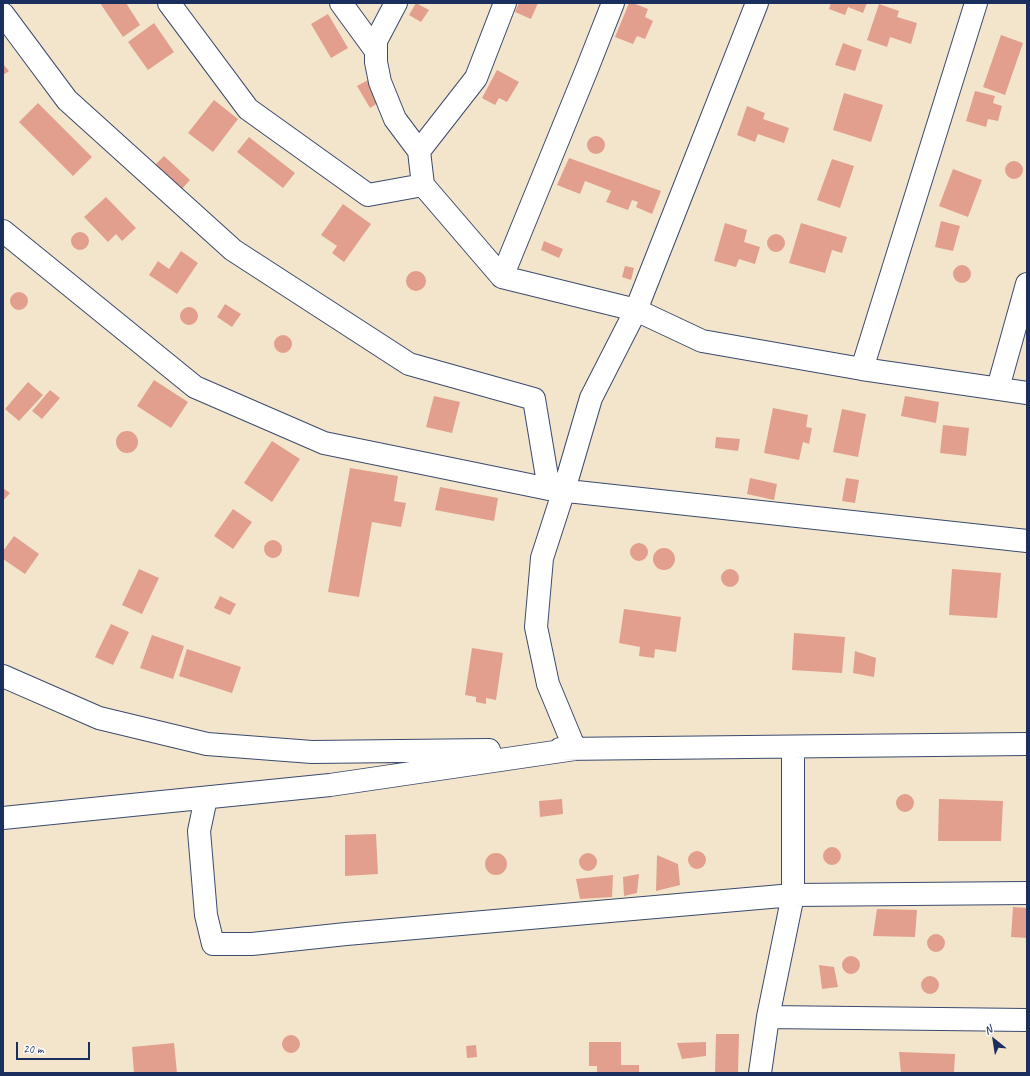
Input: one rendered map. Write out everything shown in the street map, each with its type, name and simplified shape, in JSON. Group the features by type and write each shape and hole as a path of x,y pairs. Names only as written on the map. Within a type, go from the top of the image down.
{"street":[{"path":"169,3 248,109 368,195 423,185"},
{"path":"341,3 376,50"},
{"path":"396,3 376,40 376,62 380,82 394,119 420,151 423,185 502,277 636,310 702,341 862,369 1027,393"},
{"path":"420,151 476,78 505,3"},
{"path":"502,277 613,3"},
{"path":"575,749 548,684 536,627 542,558 556,490 591,398 636,310 757,3"},
{"path":"862,369 976,3"},
{"path":"3,14 67,100 233,250 409,364 534,399 556,490"},
{"path":"3,231 195,387 324,443 556,490 1027,541"},
{"path":"998,388 1027,284"},
{"path":"3,676 99,718 207,744 312,752 1027,744"},
{"path":"760,1073 768,1017 793,895 793,747"},
{"path":"3,818 330,785 575,749"},
{"path":"206,798 199,831 206,915 213,944 252,944 346,934 793,895 1027,893"},
{"path":"768,1017 1027,1020"}],"building":[{"path":"100,3 126,3 140,25 123,37"},
{"path":"416,3 429,10 421,22 409,15"},
{"path":"519,3 538,3 531,19 515,12"},
{"path":"629,3 633,3 648,9 645,17 653,21 645,39 637,36 633,44 615,37"},
{"path":"831,3 867,3 863,13 848,7 845,15 829,9"},
{"path":"879,4 899,11 897,17 917,23 911,44 890,37 887,47 867,40"},
{"path":"328,14 348,48 331,58 311,24"},
{"path":"154,23 174,52 148,70 128,42"},
{"path":"1001,35 1023,43 1005,95 983,87"},
{"path":"843,43 862,50 855,71 835,65"},
{"path":"3,64 9,71 3,75"},
{"path":"497,70 519,82 507,102 499,98 495,105 482,98"},
{"path":"368,80 381,101 370,108 357,86"},
{"path":"975,91 995,96 993,103 1002,106 998,121 988,119 986,127 966,121"},
{"path":"844,93 883,105 871,142 833,130"},
{"path":"214,100 238,119 213,152 188,133"},
{"path":"38,103 92,157 73,176 19,122"},
{"path":"747,106 765,113 763,119 789,128 784,143 758,134 755,142 737,135"},
{"path":"596,136 603,138 605,145 603,152 596,154 589,152 587,145 589,138"},
{"path":"249,137 295,173 283,188 237,152"},
{"path":"164,156 190,180 181,190 155,165"},
{"path":"569,158 661,191 652,214 636,207 638,202 632,200 628,210 606,202 611,191 585,181 580,194 557,185"},
{"path":"832,159 854,166 840,208 817,200"},
{"path":"1014,161 1020,164 1023,170 1020,176 1014,179 1008,176 1005,170 1008,164"},
{"path":"953,169 982,180 968,217 939,206"},
{"path":"106,197 136,228 122,241 116,234 108,242 84,217"},
{"path":"343,204 371,224 344,262 332,253 337,246 321,235"},
{"path":"941,221 960,226 953,251 935,247"},
{"path":"725,223 747,230 744,242 760,247 755,264 739,259 736,267 714,261"},
{"path":"801,223 847,237 842,253 832,250 825,273 789,263"},
{"path":"80,232 86,235 89,241 86,247 80,250 74,247 71,241 74,235"},
{"path":"776,234 780,235 784,239 784,247 780,251 776,252 772,251 768,247 767,243 768,239 772,235"},
{"path":"544,241 563,249 559,258 541,250"},
{"path":"181,251 198,263 177,294 149,275 158,261 169,269"},
{"path":"958,265 966,265 971,270 969,281 966,283 958,283 953,278 953,270"},
{"path":"625,266 634,268 631,280 622,277"},
{"path":"416,271 423,274 426,281 423,288 416,291 409,288 406,281 409,274"},
{"path":"19,292 25,295 28,301 25,307 19,310 13,307 10,301 13,295"},
{"path":"225,304 241,314 232,327 217,317"},
{"path":"189,307 195,310 198,316 195,322 189,325 183,322 180,316 183,310"},
{"path":"283,335 290,337 292,344 290,351 283,353 276,351 274,344 276,337"},
{"path":"154,380 188,402 171,428 137,406"},
{"path":"28,382 43,395 19,421 5,409"},
{"path":"50,390 60,398 42,419 32,411"},
{"path":"434,396 460,402 452,433 426,427"},
{"path":"905,396 939,402 936,423 901,416"},
{"path":"773,408 808,415 806,427 812,428 809,444 803,442 799,460 764,453"},
{"path":"842,409 866,414 858,457 833,452"},
{"path":"943,425 969,428 966,456 940,453"},
{"path":"127,431 135,434 138,442 135,450 127,453 119,450 116,442 119,434"},
{"path":"716,437 740,439 738,451 715,448"},
{"path":"272,441 300,459 272,502 244,483"},
{"path":"350,468 398,476 394,501 406,503 401,527 372,522 359,597 328,592"},
{"path":"750,478 777,484 774,500 747,494"},
{"path":"846,478 859,480 855,503 842,501"},
{"path":"440,487 498,498 494,521 435,510"},
{"path":"3,488 10,493 3,501"},
{"path":"233,509 252,522 233,549 214,536"},
{"path":"14,536 39,554 25,574 3,559 3,551"},
{"path":"269,540 277,540 282,545 280,556 277,558 269,558 264,553 264,545"},
{"path":"639,543 646,545 648,552 646,559 639,561 632,559 630,552 632,545"},
{"path":"664,548 672,551 675,559 672,567 664,570 656,567 653,559 656,551"},
{"path":"139,569 159,578 142,614 122,605"},
{"path":"730,569 734,570 738,574 738,582 734,586 730,587 726,586 722,582 721,578 722,574 726,570"},
{"path":"952,569 1001,573 997,618 949,615"},
{"path":"220,596 236,604 230,615 214,608"},
{"path":"624,609 681,617 676,652 655,649 654,658 639,656 640,647 619,643"},
{"path":"111,624 129,632 113,665 95,657"},
{"path":"794,633 845,637 842,673 792,670"},
{"path":"152,635 184,646 173,679 140,668"},
{"path":"472,648 503,653 496,700 486,698 486,704 476,702 476,697 465,695"},
{"path":"187,649 241,667 232,693 179,676"},
{"path":"855,651 876,658 874,677 853,673"},
{"path":"905,794 909,795 913,799 913,807 909,811 905,812 901,811 897,807 896,803 897,799 901,795"},
{"path":"562,799 563,814 540,817 539,801"},
{"path":"939,799 1003,801 1001,841 938,841"},
{"path":"376,834 378,874 345,876 345,835"},
{"path":"832,847 838,850 841,856 838,862 832,865 826,862 823,856 826,850"},
{"path":"697,851 701,852 705,856 705,864 701,868 697,869 693,868 689,864 688,860 689,856 693,852"},
{"path":"496,853 504,856 507,864 504,872 496,875 488,872 485,864 488,856"},
{"path":"588,853 594,856 597,862 594,868 588,871 582,868 579,862 582,856"},
{"path":"657,855 678,864 680,885 656,891"},
{"path":"639,874 637,893 624,896 623,877"},
{"path":"613,875 612,897 580,899 576,879"},
{"path":"1013,907 1027,908 1027,938 1011,937"},
{"path":"877,909 917,910 915,937 873,936"},
{"path":"936,934 940,935 944,939 944,947 940,951 936,952 932,951 928,947 927,943 928,939 932,935"},
{"path":"851,956 855,957 859,961 859,969 855,973 851,974 847,973 843,969 842,965 843,961 847,957"},
{"path":"819,965 834,967 838,987 822,989"},
{"path":"930,976 934,977 938,981 938,989 934,993 930,994 926,993 922,989 921,985 922,981 926,977"},
{"path":"716,1034 739,1034 738,1073 715,1073"},
{"path":"291,1035 295,1036 299,1040 299,1048 295,1052 291,1053 287,1052 283,1048 282,1044 283,1040 287,1036"},
{"path":"589,1042 621,1042 621,1065 639,1065 639,1073 597,1073 597,1066 589,1066"},
{"path":"706,1042 706,1056 682,1059 677,1043"},
{"path":"174,1043 177,1073 134,1073 132,1047"},
{"path":"476,1045 477,1057 467,1058 466,1046"},
{"path":"899,1052 955,1054 954,1073 901,1073"}]}
